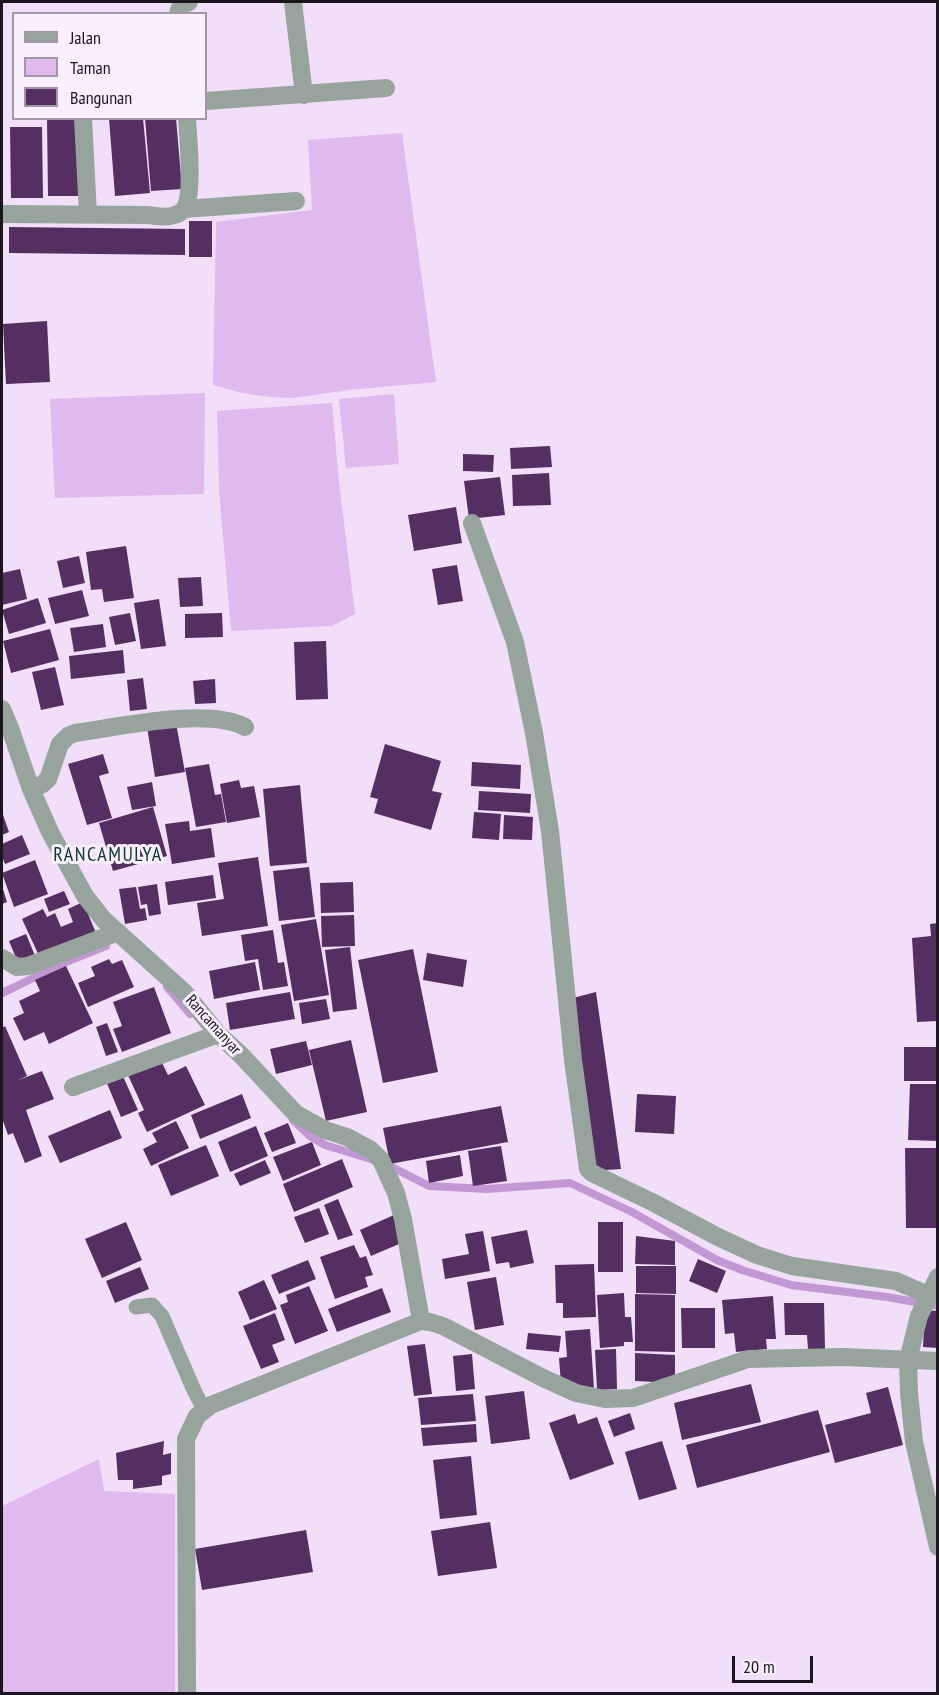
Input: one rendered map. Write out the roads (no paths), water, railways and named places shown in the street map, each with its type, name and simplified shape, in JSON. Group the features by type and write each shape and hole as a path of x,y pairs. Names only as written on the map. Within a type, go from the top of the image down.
{"street":[{"path":"178,12 184,3 189,2"},
{"path":"293,2 304,94"},
{"path":"207,101 386,88"},
{"path":"83,120 88,214"},
{"path":"184,208 188,197 190,156 187,120"},
{"path":"2,214 160,217 173,216 184,208 296,201"},
{"path":"472,523 514,642 534,733 549,831 573,1060 588,1168 592,1173 757,1255 792,1266 896,1281 928,1295"},
{"name":"Rancamanyar","path":"2,710 31,789 50,832 81,890 104,920 184,992 218,1034 296,1114 325,1130 347,1137 371,1150 381,1160 396,1193 403,1220 421,1322"},
{"path":"31,789 48,779 60,744 75,733 178,719 227,719 245,727"},
{"path":"2,958 16,967 28,966 117,932"},
{"path":"73,1087 218,1034"},
{"path":"938,1277 917,1324 908,1360 914,1442 938,1547"},
{"path":"187,1694 186,1439 197,1416 211,1405 421,1322 443,1326 543,1378 576,1393 605,1400 633,1398 748,1359 843,1357 938,1361"}],"lane":[{"path":"136,1307 152,1305 162,1316 204,1410"}],"waterway":[{"path":"2,993 61,964 106,946"},
{"path":"167,987 190,1014"},
{"path":"293,1120 310,1136 325,1145 374,1160"},
{"path":"386,1164 429,1186 487,1189 570,1183 632,1212 717,1260 742,1270 791,1285 938,1306"}],"district":[{"name":"RANCAMULYA","path":"108,855"}]}
